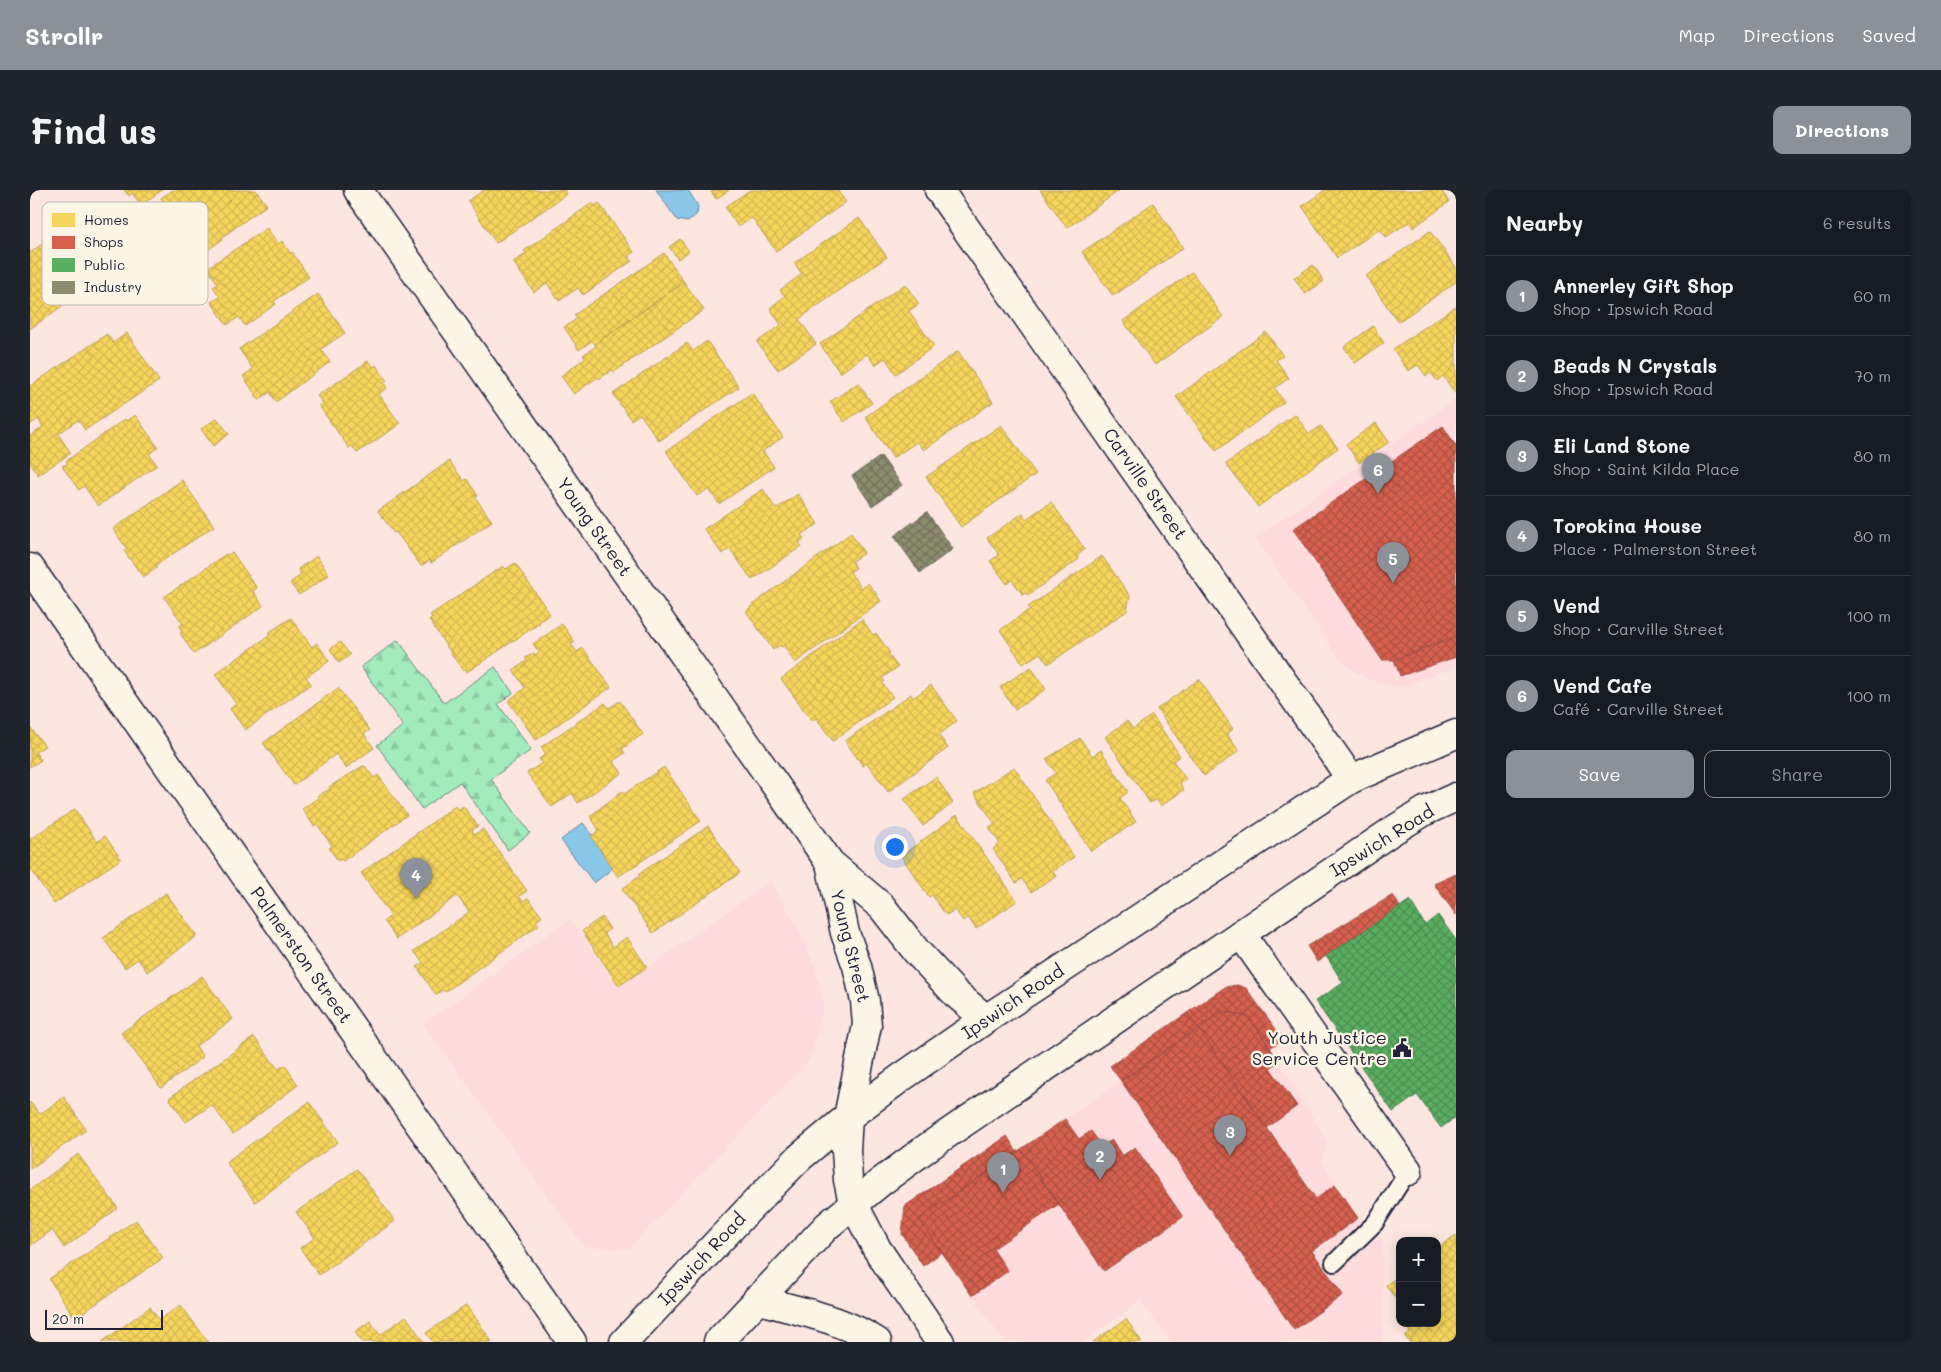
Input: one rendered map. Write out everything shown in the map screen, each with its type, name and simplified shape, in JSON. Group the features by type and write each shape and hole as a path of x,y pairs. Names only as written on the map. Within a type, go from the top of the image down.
{"main road":[{"name":"Young Street","path":"358,190 830,863 882,907 917,952 956,994 986,1019"},
{"name":"Carville Street","path":"939,190 1351,779"},
{"name":"Palmerston Street","path":"30,568 572,1342"},
{"name":"Ipswich Road","path":"624,1342 758,1199 799,1158 848,1117 986,1019 1351,779 1456,734"},
{"name":"Ipswich Road","path":"718,1342 827,1226 853,1203 928,1147 1392,831 1424,810 1456,798"},
{"name":"Young Street","path":"830,863 845,933 858,966 865,1002 866,1025 848,1117 846,1150 848,1180 853,1203 877,1249 940,1342"},
{"path":"1241,934 1408,1171"},
{"path":"757,1300 792,1310 816,1314 842,1323 877,1342"}],"lane":[{"path":"1334,1263 1375,1223 1408,1171"}],"shaded area":[{"path":"1456,399 1456,667 1399,688 1368,679 1350,669 1336,654 1255,538"},
{"path":"770,881 797,926 816,969 824,1004 813,1051 806,1064 629,1249 584,1247 423,1024 570,919 619,988"},
{"path":"1223,1011 1249,1017 1279,1061 1327,1141 1322,1161 1335,1185 1358,1218 1383,1240 1383,1342 1171,1342 1140,1301 1083,1342 1004,1342 919,1219"}],"green space":[{"path":"398,640 444,703 495,667 513,693 498,704 531,750 491,779 530,833 508,850 460,782 422,809 377,745 403,726 361,667"}],"water":[{"path":"656,190 688,190 698,206 697,214 688,222 677,220"},
{"path":"583,823 616,866 594,883 561,840"}],"building: Homes":[{"path":"124,190 162,190 145,202 139,202 132,193 129,196"},
{"path":"173,190 256,190 267,205 222,237 223,239 208,250 208,202 162,202 163,201 161,198"},
{"path":"484,190 564,190 567,194 496,243 468,201"},
{"path":"710,190 729,190 716,199"},
{"path":"750,190 837,190 846,202 776,251 752,218 738,227 725,207"},
{"path":"1040,190 1120,190 1067,228"},
{"path":"1325,190 1441,190 1449,202 1413,228 1409,222 1386,237 1380,229 1337,258 1302,206"},
{"path":"592,203 595,206 599,203 634,252 628,256 632,261 583,295 578,288 559,301 547,283 534,292 513,262 526,254 524,251"},
{"path":"1153,203 1183,248 1113,296 1082,252"},
{"path":"859,218 887,257 799,319 816,344 778,370 757,342 781,325 770,308 785,296 780,290 802,274 794,263"},
{"path":"267,228 278,244 282,241 291,254 292,252 309,277 274,301 276,304 245,326 239,317 227,325 211,302 220,297 213,287 218,284 208,267"},
{"path":"1430,231 1456,267 1456,282 1398,322 1366,276"},
{"path":"680,239 689,251 678,259 669,247"},
{"path":"42,244 42,305 62,306 30,329 30,253"},
{"path":"664,253 684,282 595,344 592,341 579,350 564,327 577,319 574,315"},
{"path":"1313,265 1324,281 1305,294 1294,278"},
{"path":"1192,272 1223,317 1155,365 1123,321"},
{"path":"684,282 704,310 614,372 612,370 599,379 598,377 574,394 561,376 585,358 583,355 596,346 595,344"},
{"path":"905,284 919,304 909,311 934,346 896,374 885,358 875,365 867,354 840,373 820,344"},
{"path":"318,294 345,333 321,349 330,362 276,402 270,392 259,400 243,376 253,369 239,349"},
{"path":"1456,306 1455,393 1443,376 1437,381 1431,373 1426,376 1418,365 1408,371 1393,349"},
{"path":"1373,326 1384,343 1355,363 1344,347"},
{"path":"1266,332 1283,356 1276,360 1289,378 1275,388 1284,402 1216,451 1176,397"},
{"path":"127,333 159,381 85,430 78,420 58,434 71,453 38,475 30,463 30,436 43,427 38,419 31,424 30,422 30,414 33,412 30,407 30,386 107,334 113,343"},
{"path":"707,341 739,387 659,441 640,414 631,420 613,394 687,343 693,351"},
{"path":"958,351 993,402 924,450 917,442 893,458 865,417"},
{"path":"368,361 373,367 376,365 387,381 384,383 387,388 379,394 400,424 357,453 352,446 349,448 319,406 323,403 317,396"},
{"path":"858,383 872,403 844,422 830,402"},
{"path":"752,393 783,437 763,451 774,467 719,504 709,489 697,496 666,451"},
{"path":"1295,414 1309,434 1321,426 1338,448 1258,507 1226,464"},
{"path":"135,415 158,447 149,454 157,465 98,506 84,486 79,490 62,466 68,463 66,461 125,419 126,421"},
{"path":"217,418 229,434 213,446 201,429"},
{"path":"1376,423 1389,442 1359,463 1346,444"},
{"path":"1001,425 1036,474 961,527 926,477"},
{"path":"449,461 464,481 467,479 478,496 475,497 492,521 431,563 430,560 421,566 378,511"},
{"path":"182,480 214,526 155,566 157,568 143,577 124,551 127,549 113,529"},
{"path":"763,489 776,509 798,494 818,524 801,535 804,539 799,543 802,546 752,580 730,549 722,554 704,529"},
{"path":"1051,502 1085,549 1077,556 1079,559 1028,595 1025,593 1023,595 1012,580 1007,584 990,561 999,555 987,538 1023,513 1026,519"},
{"path":"851,533 864,553 852,561 856,568 850,572 861,588 868,583 881,601 795,663 784,646 781,647 780,645 773,650 746,611"},
{"path":"232,552 257,588 253,591 263,606 194,654 180,633 182,632 179,626 183,624 164,597 226,554"},
{"path":"317,556 329,575 299,595 290,583 301,575 298,569"},
{"path":"1102,556 1130,596 1127,611 1048,664 1040,653 1023,664 1000,630 1030,609 1028,607"},
{"path":"515,563 550,614 540,623 467,672 466,669 463,671 429,620 432,617 430,615 503,566 506,569"},
{"path":"291,618 312,647 317,643 329,661 306,677 311,684 245,730 230,709 236,704 215,674 270,635 268,633"},
{"path":"862,619 873,635 876,633 898,667 882,678 885,681 882,683 893,697 833,741 816,718 812,721 781,679"},
{"path":"562,624 575,642 571,644 577,652 583,648 611,687 536,740 508,701 525,688 513,670 527,661 525,658 539,652 533,644"},
{"path":"340,642 350,655 339,663 330,649"},
{"path":"1031,667 1046,689 1015,710 1000,687"},
{"path":"1199,679 1233,729 1227,734 1239,751 1204,776 1157,709"},
{"path":"931,685 957,721 939,735 948,748 888,792 867,763 863,766 845,741 911,694 913,698"},
{"path":"338,688 370,730 364,734 374,748 346,768 336,754 294,785 263,743"},
{"path":"620,701 643,734 622,749 625,753 613,761 622,773 578,803 572,793 552,807 527,773 542,763 539,759 546,754 541,747 605,703 609,708"},
{"path":"1152,715 1180,756 1173,761 1186,779 1180,783 1184,790 1161,806 1156,799 1150,803 1105,737 1127,721 1133,729"},
{"path":"30,727 45,746 35,752 41,760 30,767"},
{"path":"1080,738 1092,756 1101,750 1128,792 1120,798 1136,822 1091,851 1045,780 1056,773 1046,759"},
{"path":"363,766 374,778 378,775 407,815 343,861 341,859 338,861 329,848 332,846 317,824 314,826 302,809 319,797 317,796 330,789 329,787"},
{"path":"664,767 701,821 618,877 591,836 599,830 590,816 622,791 624,794"},
{"path":"1014,767 1074,857 1053,871 1056,876 1031,892 1022,879 1016,883 993,849 1000,844 989,827 995,824 974,793"},
{"path":"936,777 953,803 923,826 904,799"},
{"path":"455,806 458,810 463,806 478,826 472,830 475,834 483,829 527,891 519,896 523,901 528,898 542,917 536,921 539,925 445,992 443,990 436,995 417,967 423,963 414,951 469,912 457,896 397,939 384,921 391,916 361,873"},
{"path":"75,809 97,842 105,836 121,859 54,904 30,868 30,839"},
{"path":"957,815 1017,901 976,929 968,917 963,921 955,910 946,915 932,895 929,897 901,856"},
{"path":"708,826 740,873 653,933 622,889 640,876 639,874"},
{"path":"166,893 197,936 147,972 138,959 125,968 103,938"},
{"path":"602,917 610,929 604,933 613,947 627,937 647,967 619,986 582,931"},
{"path":"202,976 233,1019 196,1046 203,1057 161,1088 121,1033"},
{"path":"254,1037 278,1069 285,1065 298,1085 233,1134 212,1105 186,1122 169,1098"},
{"path":"64,1097 86,1130 30,1169 30,1102 40,1114"},
{"path":"309,1102 338,1142 255,1202 226,1162"},
{"path":"78,1154 118,1208 64,1248 52,1230 30,1246 30,1190"},
{"path":"357,1169 395,1221 319,1275 300,1248 315,1238 296,1212"},
{"path":"136,1220 163,1258 75,1318 49,1279"},
{"path":"1456,1235 1456,1342 1409,1342 1405,1337 1410,1333 1406,1327 1441,1327 1441,1245"},
{"path":"1396,1278 1396,1299 1386,1285"},
{"path":"181,1305 208,1342 102,1342 150,1307 159,1320"},
{"path":"467,1305 492,1342 433,1342 426,1333"},
{"path":"406,1316 424,1342 362,1342 355,1332 370,1321 380,1335"},
{"path":"1126,1319 1142,1342 1093,1342"}],"building: Shops":[{"path":"1443,426 1456,446 1456,636 1394,660 1382,660 1293,529"},
{"path":"1456,636 1456,657 1400,676 1394,660"},
{"path":"1456,874 1456,915 1434,884"},
{"path":"1393,895 1400,907 1317,962 1307,946"},
{"path":"1237,985 1246,988 1283,1039 1270,1048 1249,1017 1223,1011 1198,1028 1187,1013 1225,987"},
{"path":"1223,1011 1249,1017 1279,1061 1270,1068 1297,1106 1267,1128 1198,1028"},
{"path":"1187,1013 1198,1028 1121,1081 1110,1066"},
{"path":"1198,1028 1316,1199 1335,1185 1358,1218 1312,1251 1343,1295 1294,1330 1121,1081"},
{"path":"1065,1119 1079,1139 1091,1131 1102,1146 1112,1140 1122,1156 1135,1147 1183,1217 1104,1271 1021,1149"},
{"path":"1007,1136 1017,1152 919,1219 942,1252 923,1266 902,1234 905,1206"},
{"path":"1021,1149 1059,1204 993,1249 1008,1271 972,1296 919,1219"}],"building: Public":[{"name":"Youth Justice Service Centre","path":"1410,900 1425,925 1438,915 1456,940 1456,1117 1441,1128 1417,1095 1393,1112 1315,1001 1343,983 1326,956"}],"building: Industry":[{"path":"881,456 902,485 872,506 852,476"},
{"path":"927,512 953,549 920,573 894,536"}],"place":[{"name":"Vend Cafe","path":"1378,494"},
{"name":"Vend","path":"1393,583"},
{"name":"Torokina House","path":"416,899"},
{"name":"Youth Justice Service Centre","path":"1402,1048"},
{"name":"Eli Land Stone","path":"1230,1156"},
{"name":"Beads N Crystals","path":"1100,1180"},
{"name":"Annerley Gift Shop","path":"1003,1193"}]}
